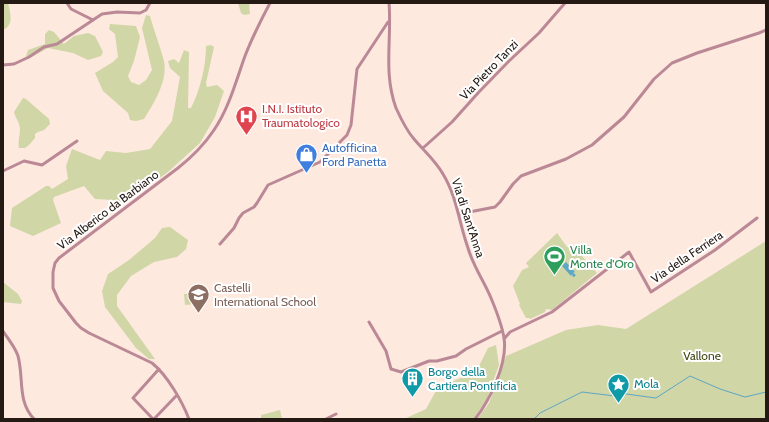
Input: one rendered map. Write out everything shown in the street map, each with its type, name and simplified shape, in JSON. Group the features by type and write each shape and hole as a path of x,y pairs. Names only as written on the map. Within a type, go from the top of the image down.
{"street":[{"path":"67,3 71,9 93,20"},
{"path":"3,65 14,64 49,46 57,44 102,14 109,12 142,13 146,10 150,3"},
{"name":"Via Alberico da Barbiano","path":"189,419 177,395 159,370 152,363 81,328 59,301 54,292 52,280 55,263 59,258 190,159 208,138 223,114 246,54 270,3"},
{"name":"Via di Sant'Anna","path":"390,3 388,62 390,88 403,124 413,139 434,161 446,178 452,191 464,238 472,260 491,297 504,339 502,362 497,380 488,401 475,419"},
{"name":"Via Pietro Tanzi","path":"423,148 452,122 503,66 539,33 565,3"},
{"path":"220,244 222,240 232,232 243,213 254,207 268,185 320,162 347,135 352,125 357,69 389,21"},
{"path":"459,214 495,207 521,176 572,156 594,143 624,118 652,81 672,63 766,30"},
{"path":"3,171 24,161 42,164 77,142"},
{"name":"Via della Ferriera","path":"504,339 510,332 552,312 629,252 651,292 715,250 757,218"},
{"path":"369,322 386,351 391,369 401,372 429,361 437,361 456,356 466,349 502,331"},
{"path":"3,332 17,354 22,395 26,407 34,419"},
{"path":"159,370 133,398 154,419 177,395"},
{"path":"326,419 336,414"}],"green space":[{"path":"3,3 8,3 11,17 10,24 5,29 3,28"},
{"path":"238,3 249,3 250,14 244,15 241,13"},
{"path":"146,15 150,16 164,61 165,69 162,84 152,106 144,119 136,121 130,120 128,113 103,91 95,73 113,62 118,57 115,34 109,29 110,24 136,26 140,37 134,61 128,76 131,82 139,85 146,80 152,70 142,28"},
{"path":"49,30 54,32 64,44 74,36 88,33 95,36 103,52 101,56 88,60 73,53 48,48 28,59 26,56 28,50 45,44 45,34"},
{"path":"211,45 214,47 206,83 207,87 217,85 224,91 215,117 200,143 168,172 124,204 113,200 95,199 84,186 54,197 53,200 61,223 33,236 10,226 12,208 46,186 49,186 52,189 68,179 66,166 72,149 100,160 106,151 126,153 150,149 172,121 180,77 170,68 168,61 174,59 179,63 184,50 189,52 188,108 191,108 202,78 206,46"},
{"path":"23,98 49,119 50,124 44,130 35,134 35,138 29,145 25,148 19,148 20,127 14,112"},
{"path":"170,227 188,240 186,249 177,257 154,262 131,276 117,295 117,306 155,359 149,359 136,348 105,307 102,291 108,274 129,260 155,238 162,228"},
{"name":"Villa Monte d'Oro","path":"557,233 567,247 574,247 597,273 552,310 546,309 545,312 530,319 526,318 519,305 520,304 513,286 522,270 529,267 526,263"},
{"name":"Vallone","path":"766,241 766,419 477,419 489,403 506,356 566,330 598,325 626,329"},
{"path":"3,282 18,294 22,301 21,304 3,302"},
{"path":"204,292 205,303 185,305 184,294"},
{"path":"496,345 499,365 486,401 473,419 404,419 426,409 438,387 476,372 488,348"},
{"path":"280,410 282,419 261,419 261,415"}],"water":[{"path":"566,262 575,272 573,273 576,275 574,277 572,274 571,276 562,266"}],"waterway":[{"path":"534,419 540,413 582,392 615,396 626,394 656,398 690,376 720,389 745,397 766,392"}],"place":[{"name":"I.N.I. Istituto Traumatologico","path":"246,136"},
{"name":"Autofficina Ford Panetta","path":"306,174"},
{"name":"Villa Monte d'Oro","path":"555,276"},
{"name":"Castelli International School","path":"198,314"},
{"name":"Borgo della Cartiera Pontificia","path":"413,398"},
{"name":"Mola","path":"619,404"}]}
